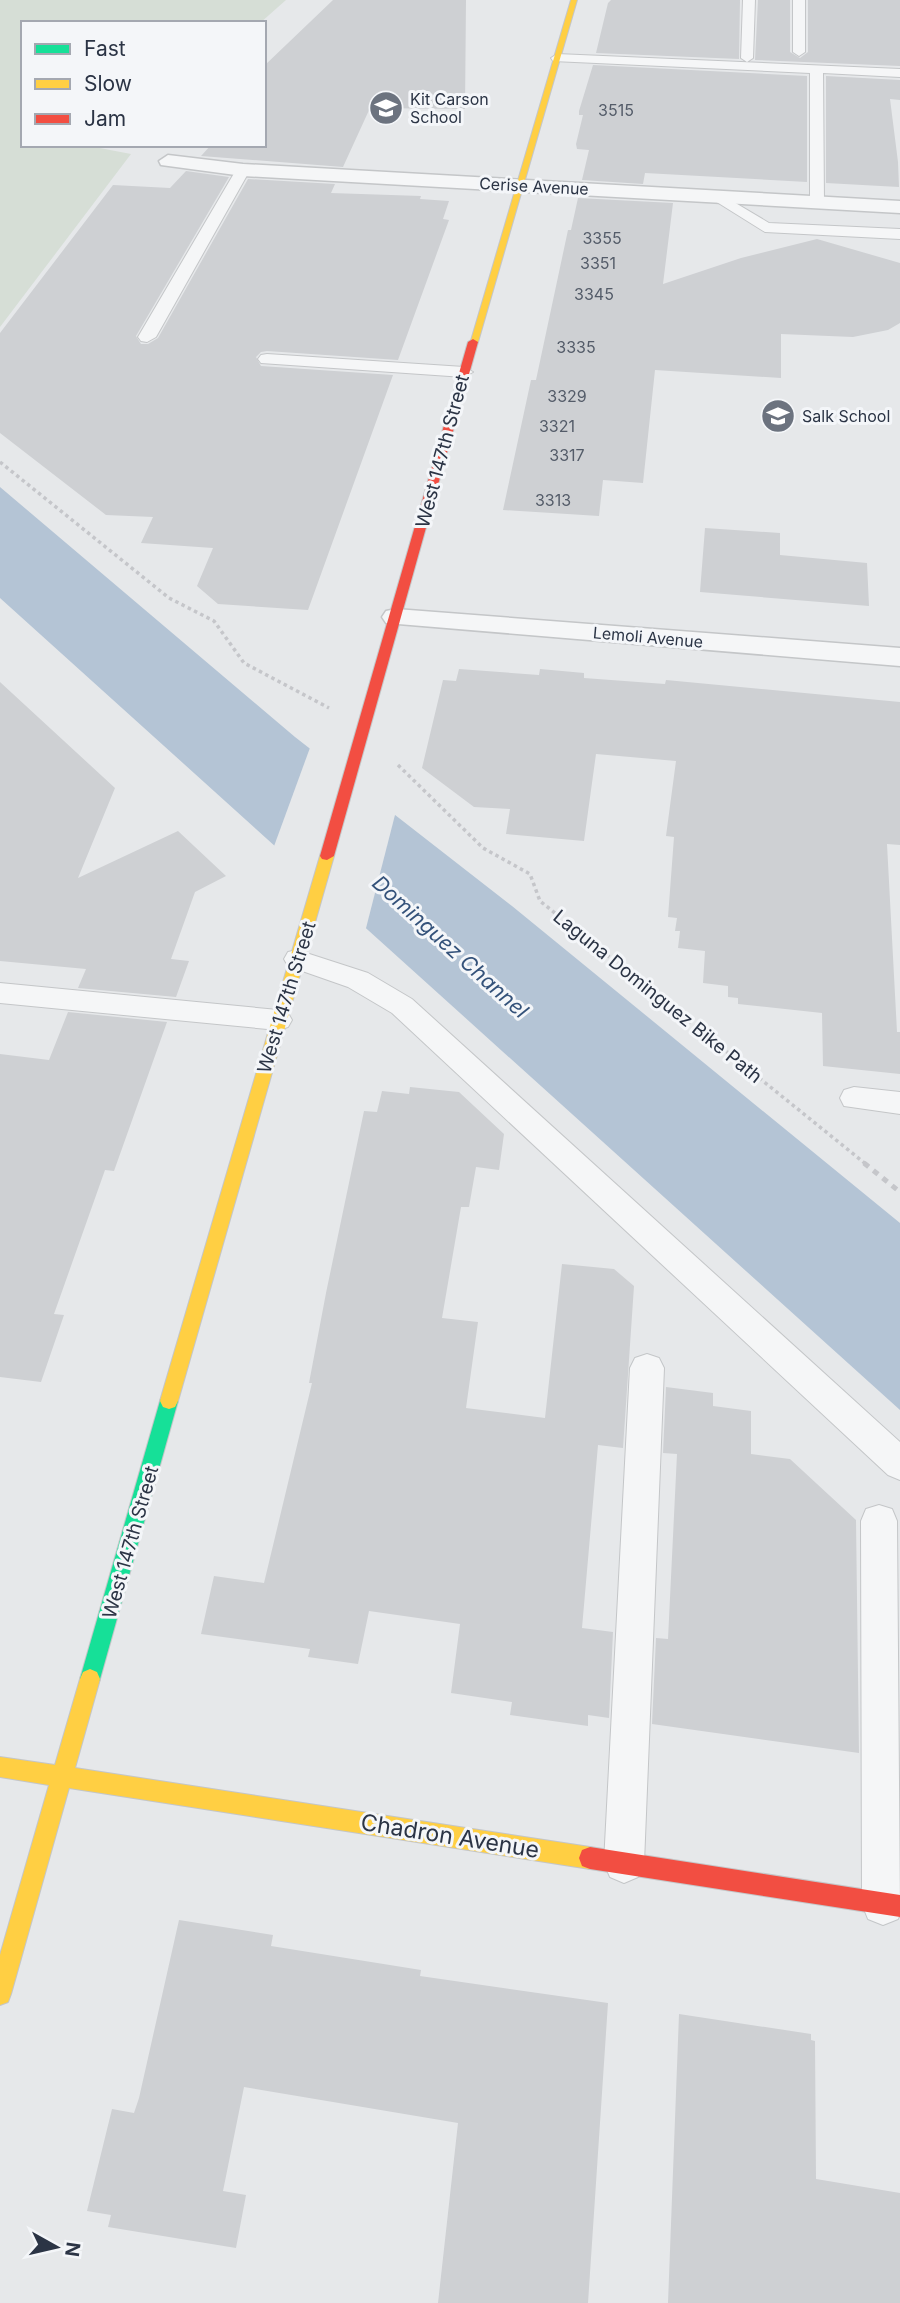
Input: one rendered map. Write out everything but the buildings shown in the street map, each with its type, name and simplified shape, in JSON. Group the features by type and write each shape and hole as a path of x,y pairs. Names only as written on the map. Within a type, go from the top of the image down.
{"street":[{"name":"West 147th Street","path":"0,1994 278,1020 362,740 464,372 574,0"},
{"name":"Cerise Avenue","path":"168,161 243,170 900,207"},
{"name":"Lemoli Avenue","path":"396,617 900,657"},
{"name":"Chadron Avenue","path":"0,1768 892,1905"}],"lane":[{"path":"747,58 749,0"},
{"path":"799,0 799,52"},
{"path":"557,58 900,73"},
{"path":"816,70 817,202"},
{"path":"147,337 243,170"},
{"path":"717,197 765,227 900,234"},
{"path":"267,359 464,372"},
{"path":"297,959 358,980 402,1006 900,1464"},
{"path":"0,993 278,1020"},
{"path":"854,1098 900,1103"},
{"path":"624,1863 647,1368"},
{"path":"879,1521 892,1905"}],"path":[{"name":"Laguna Dominguez Bike Path","path":"0,462 169,598 214,621 244,663 325,706 483,848 530,874 540,901 900,1192"}],"shaded area":[{"path":"0,0 286,0 262,21 21,21 21,147 94,147 131,154 0,327"}],"water":[{"name":"Dominguez Channel","path":"0,487 295,737 512,906 900,1223 900,1410 0,598"}],"pier":[{"path":"311,745 396,811 365,932 273,849"}],"traffic: fast":[{"path":"90,1679 169,1401"}],"traffic: slow":[{"path":"473,342 574,0"},
{"path":"169,1401 327,856"},
{"path":"0,1994 90,1679"},
{"path":"0,1767 590,1858"}],"traffic: jam":[{"path":"327,856 473,342"},
{"path":"590,1858 900,1906"}],"place":[{"name":"Kit Carson School","path":"386,108"},
{"name":"Salk School","path":"778,416"}]}
